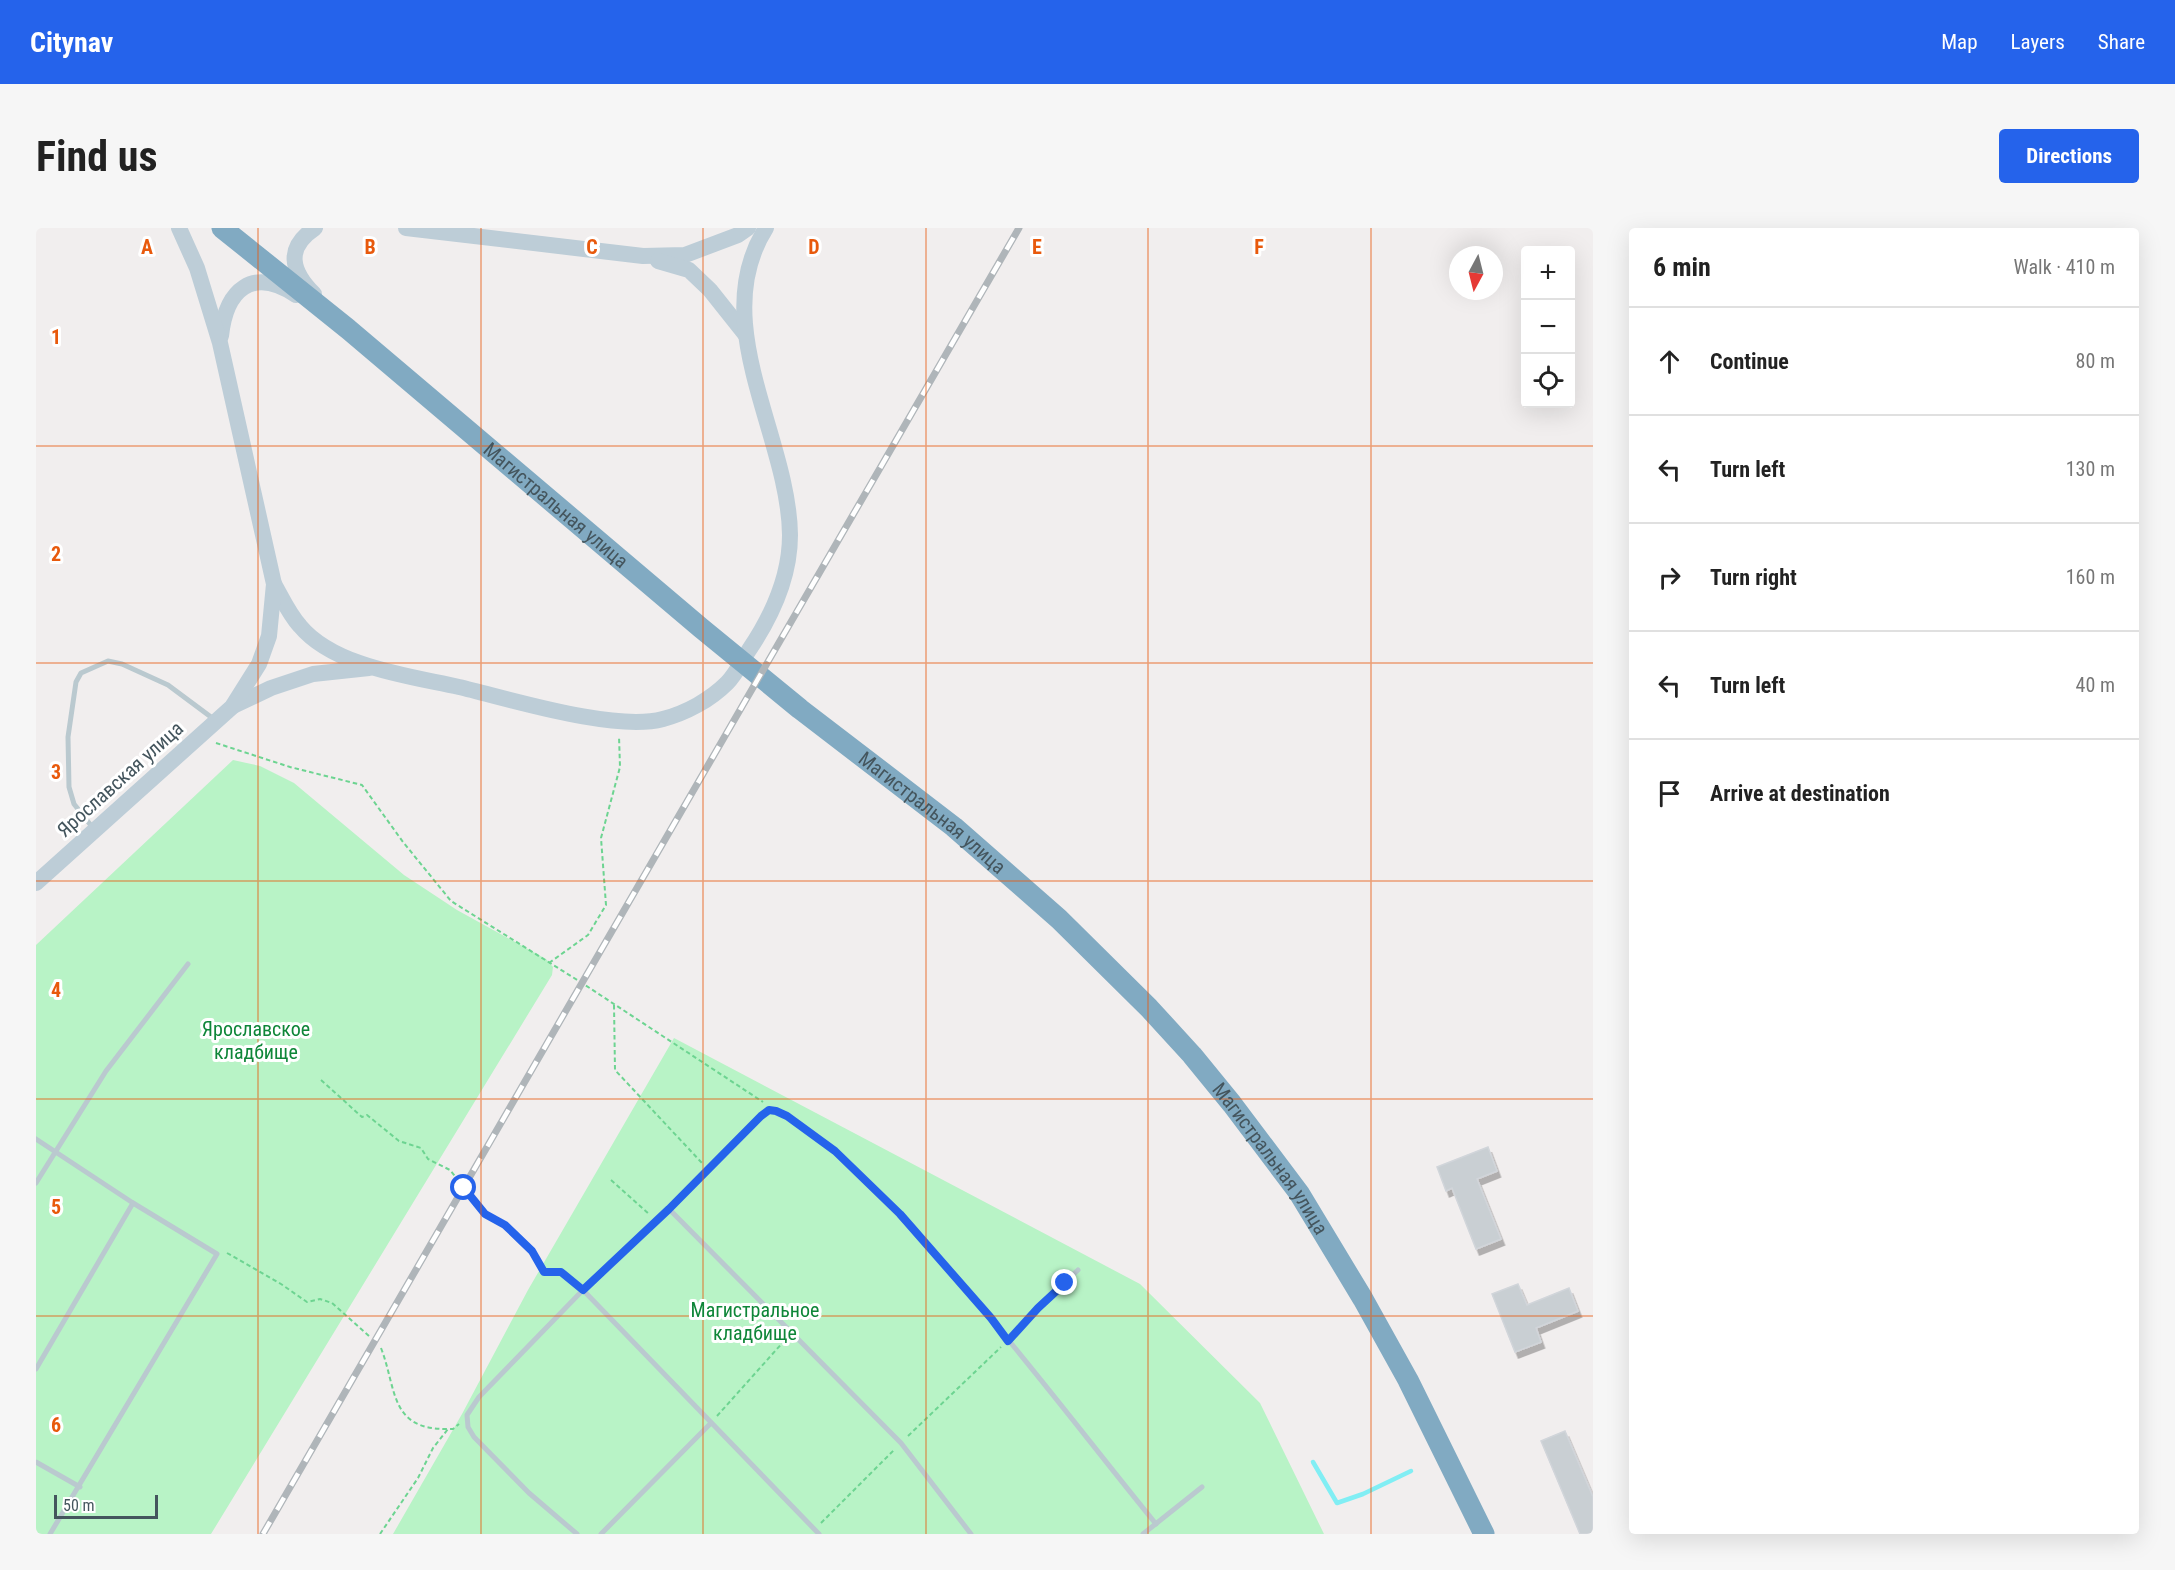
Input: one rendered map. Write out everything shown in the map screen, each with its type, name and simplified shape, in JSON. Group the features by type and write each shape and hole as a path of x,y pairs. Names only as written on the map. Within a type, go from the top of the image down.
{"highway":[{"name":"Магистральная улица","path":"222,228 348,329 701,628 800,709 954,827 1059,919 1116,974 1192,1055 1299,1193 1408,1380 1484,1534"}],"main road":[{"path":"179,228 197,268 220,343 274,584 269,636 259,664 232,706"},
{"path":"315,228 304,236 296,249 293,264 306,286 348,329"},
{"path":"406,228 643,256 685,255 738,235 748,228"},
{"path":"274,584 300,627 322,645 369,668 583,716 631,722 662,720 698,705 728,682 768,621 786,575 790,537 788,505 745,334 744,291 758,241 766,228"},
{"path":"643,256 688,270 710,290 745,334"},
{"path":"220,343 227,305 241,289 253,284 268,282 285,287 348,329"},
{"path":"232,706 271,688 313,674 369,668"},
{"name":"Ярославская улица","path":"36,883 232,706"}],"lane":[{"path":"95,830 74,804 69,786 68,737 76,682 81,673 108,661 122,664 168,685 216,721"},
{"path":"36,1183 106,1071 188,964"},
{"path":"577,1534 529,1493 474,1437 467,1419 471,1406 583,1290 769,1110 787,1116 835,1151 900,1214 991,1318 1156,1524"},
{"path":"36,1139 133,1203 217,1254 50,1534"},
{"path":"36,1370 133,1203"},
{"path":"669,1209 901,1443 971,1534"},
{"path":"1008,1341 1038,1308 1078,1270"},
{"path":"583,1290 815,1532"},
{"path":"601,1534 711,1423"},
{"path":"36,1461 80,1486"},
{"path":"1143,1534 1202,1487"}],"path":[{"path":"549,963 588,935 606,905 601,838 621,767 618,735"},
{"path":"216,743 290,767 362,785 403,842 451,901 614,1004 776,1111"},
{"path":"614,1004 615,1070 708,1170"},
{"path":"321,1080 362,1117 367,1115 399,1141 421,1148 428,1159 450,1170 485,1214 505,1225 532,1251 544,1272 561,1272 583,1290"},
{"path":"611,1180 656,1221"},
{"path":"217,1254 229,1253 307,1302 320,1299 333,1303 370,1336"},
{"path":"711,1423 792,1332"},
{"path":"815,1532 901,1443 1008,1341"},
{"path":"381,1348 391,1388 404,1415 414,1424 429,1429 453,1429 467,1419"},
{"path":"380,1534 418,1478 432,1448 448,1429"}],"green space":[{"name":"Ярославское кладбище","path":"233,760 260,766 294,783 404,875 457,910 546,959 553,967 552,975 211,1534 36,1534 36,945"},
{"name":"Магистральное кладбище","path":"674,1038 1140,1284 1260,1403 1324,1534 393,1534 462,1414 528,1290"}],"building":[{"path":"1488,1147 1497,1171 1477,1179 1501,1239 1476,1249 1452,1188 1446,1191 1437,1167"},
{"path":"1518,1284 1527,1305 1569,1288 1578,1311 1536,1328 1541,1342 1515,1352 1492,1294"},
{"path":"1565,1431 1593,1497 1593,1534 1580,1534 1541,1441"}],"waterway":[{"path":"1313,1462 1337,1503 1363,1494 1411,1471"}],"railway":[{"path":"263,1534 1019,228"}],"route":[{"path":"464,1188 485,1214 505,1225 532,1251 544,1272 561,1272 583,1290 669,1209 761,1116 769,1110 776,1111 787,1116 835,1151 900,1214 991,1318 1008,1341 1065,1283"}]}
